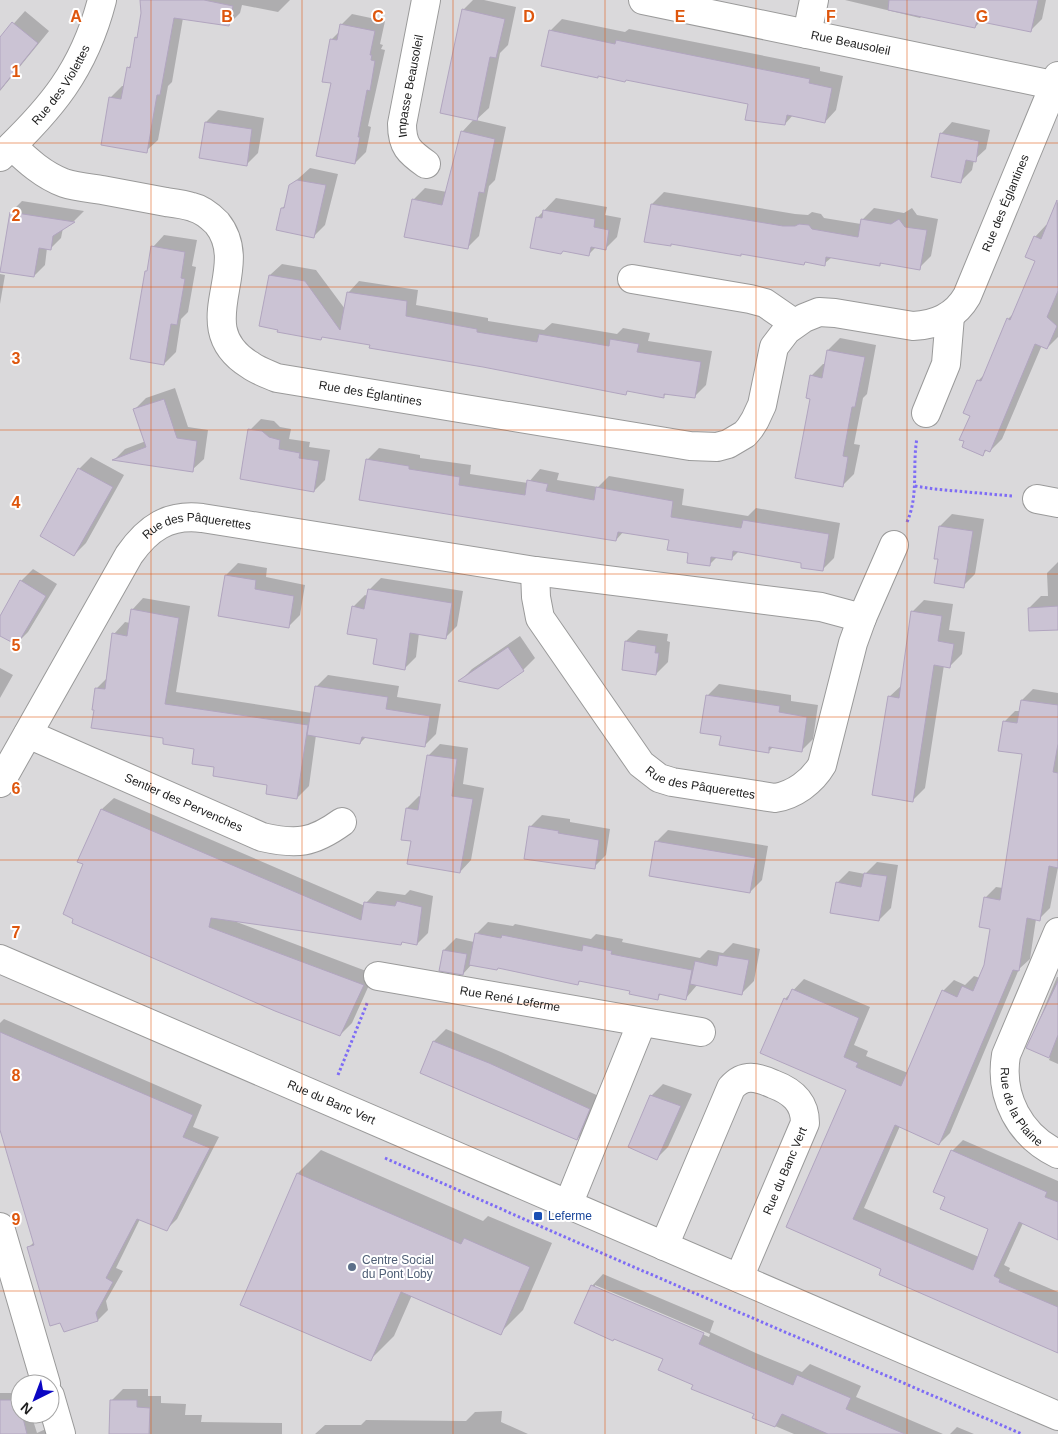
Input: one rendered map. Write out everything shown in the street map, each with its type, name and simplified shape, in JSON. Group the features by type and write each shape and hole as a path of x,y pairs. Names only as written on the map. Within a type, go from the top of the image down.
{"street":[{"name":"Rue des Violettes","path":"6,152 42,115 65,86 90,40 102,0"},
{"name":"Impasse Beausoleil","path":"426,0 402,124 402,133 403,141 408,149 426,164"},
{"name":"Rue Beausoleil","path":"643,0 1057,82"},
{"path":"807,34 814,0"},
{"name":"Rue des Églantines","path":"6,152 65,183 191,206 211,217 223,233 229,250 230,260 221,309 220,323 223,333 228,343 241,359 250,366 277,378 690,446 718,447 736,440 745,434 756,420 762,405 774,347 782,335 794,323 811,314 826,312 913,326 937,323 958,309 967,296 1057,82"},
{"path":"632,279 765,303 794,323"},
{"path":"926,413 946,364 950,316"},
{"name":"Rue des Pâquerettes","path":"0,783 129,555 143,536 150,530 176,518 202,518 535,571 821,607 862,618"},
{"name":"Rue des Pâquerettes","path":"535,571 536,603 540,618 641,764 659,778 672,782 775,798 789,794 812,779 822,766 853,643 894,545"},
{"name":"Sentier des Pervenches","path":"28,734 262,837 286,841 312,839 322,836 342,822"},
{"name":"Rue de la Plaine","path":"1058,932 1006,1055 1004,1070 1004,1084 1008,1099 1022,1126 1042,1145 1058,1154"},
{"name":"Rue du Banc Vert","path":"0,958 1058,1416"},
{"name":"Rue René Leferme","path":"378,976 702,1032"},
{"path":"568,1205 642,1022"},
{"name":"Rue du Banc Vert","path":"664,1246 731,1088 736,1082 751,1077 760,1078 782,1087 791,1092 802,1106 806,1115 806,1124 739,1278"},
{"path":"0,1226 4,1263 43,1374"}],"path":[{"path":"894,545 905,529 909,518 915,486 914,458 917,438 926,413"},
{"path":"915,486 1048,501"},
{"path":"338,1074 378,976"},
{"path":"379,1156 1022,1434"}],"shaded area":[{"path":"0,0 1058,0 1058,1434 0,1434"}],"building":[{"path":"140,0 204,0 233,6 229,26 174,18 160,95 157,95 147,153 101,145 109,97 121,99 127,67 130,68 141,13"},
{"path":"889,0 1038,0 1031,32 977,21 975,28 888,10"},
{"path":"462,9 505,19 496,58 490,57 477,121 440,113"},
{"path":"12,22 38,43 0,90 0,37"},
{"path":"340,24 375,31 370,55 372,55 371,60 375,61 370,91 367,90 355,164 316,156 331,83 322,82 330,39 337,40"},
{"path":"549,30 615,44 616,40 810,79 809,83 832,88 825,123 787,115 785,125 745,120 748,104 626,80 625,82 598,76 598,78 541,66"},
{"path":"205,122 252,129 247,166 199,158"},
{"path":"461,131 495,139 484,193 479,192 468,249 404,237 412,199 442,205"},
{"path":"940,133 979,141 976,162 966,160 961,183 931,177"},
{"path":"297,180 326,185 314,238 276,230 281,208 284,208 289,185"},
{"path":"1057,200 1058,291 1047,317 1057,326 1047,349 1035,344 990,452 985,450 983,456 962,447 964,441 959,440 970,416 963,413 977,380 981,381 1007,318 1010,320 1035,261 1025,257 1034,236 1041,239"},
{"path":"651,204 783,226 809,225 812,229 858,237 861,219 891,224 899,219 905,227 927,230 920,270 880,263 880,266 826,257 825,266 805,262 804,265 741,254 741,256 671,244 671,246 644,242"},
{"path":"543,210 595,219 594,227 609,230 606,250 591,247 589,256 563,251 561,254 530,248 536,217 542,218"},
{"path":"10,212 75,222 53,236 51,250 39,248 34,277 0,272"},
{"path":"151,246 185,252 181,278 185,279 177,325 171,324 164,365 130,359"},
{"path":"269,275 305,281 340,330 347,292 407,301 406,316 477,329 477,332 537,342 539,334 609,346 610,339 639,344 637,352 701,362 695,398 664,394 664,398 627,391 626,395 483,367 369,348 370,345 322,337 321,340 277,332 278,330 259,326"},
{"path":"827,350 865,357 855,407 852,407 843,456 848,457 843,487 795,478 810,399 806,398 810,375 822,378"},
{"path":"164,399 177,438 197,441 193,472 112,460 146,447 133,409"},
{"path":"248,429 262,431 269,437 280,440 279,449 300,453 299,458 319,461 314,492 240,479"},
{"path":"366,459 409,466 409,469 460,477 459,485 525,495 527,480 548,484 546,491 594,500 596,487 673,501 671,517 741,528 743,520 829,534 823,571 801,568 801,563 733,551 732,560 711,557 710,566 687,563 688,553 667,550 669,540 618,532 616,541 359,500"},
{"path":"78,468 113,487 74,556 40,536"},
{"path":"939,526 973,531 964,588 934,583 938,559 934,559"},
{"path":"225,575 256,580 255,589 294,596 289,628 218,616"},
{"path":"20,580 46,596 17,645 0,636 0,616"},
{"path":"368,589 452,603 446,639 410,633 405,670 373,664 377,639 347,634 352,606 364,609"},
{"path":"1058,606 1058,630 1029,631 1028,608"},
{"path":"131,609 179,618 165,704 308,725 297,799 266,794 267,785 213,776 214,767 192,764 194,749 163,744 163,738 91,728 95,688 105,689 112,633 127,636"},
{"path":"911,611 942,616 938,641 954,644 950,668 934,665 913,802 872,795 888,696 899,698"},
{"path":"625,641 656,646 655,653 659,653 656,675 622,670"},
{"path":"508,647 524,671 498,689 458,681"},
{"path":"315,686 388,697 386,709 430,716 425,747 362,737 360,744 307,735"},
{"path":"706,695 780,706 779,712 807,717 802,752 769,747 769,753 719,745 721,736 700,733"},
{"path":"1021,700 1058,705 1058,744 1053,772 1058,773 1058,868 1049,866 1040,921 1027,918 1019,971 1013,970 939,1145 895,1125 853,1219 973,1270 988,1229 940,1209 945,1197 933,1192 951,1150 1047,1192 1045,1197 1058,1202 1058,1240 1019,1222 994,1276 1000,1279 999,1282 1058,1307 1058,1353 879,1275 881,1269 786,1227 846,1090 760,1053 784,998 787,1000 792,989 859,1018 844,1057 858,1063 856,1067 901,1086 942,990 957,997 962,986 973,991 984,965 990,929 979,927 984,897 1000,900 1022,754 998,751 1003,721 1017,723"},
{"path":"427,755 457,759 452,796 473,799 460,873 407,864 411,841 401,840 406,808 418,810"},
{"path":"101,809 361,920 364,902 395,906 397,901 422,907 417,945 402,942 401,945 211,918 209,927 364,985 340,1036 275,1011 72,923 73,919 63,914 83,864 77,862"},
{"path":"529,826 599,840 595,869 524,859"},
{"path":"655,841 756,858 750,893 649,876"},
{"path":"864,873 887,876 879,921 830,913 836,882 861,887"},
{"path":"475,933 501,938 502,935 582,951 583,945 612,951 611,954 692,970 686,1000 659,994 658,1000 629,994 630,991 579,981 578,985 498,968 497,970 469,965"},
{"path":"443,950 467,954 463,975 439,971"},
{"path":"719,955 749,960 742,995 690,984 695,961 717,966"},
{"path":"1058,981 1058,1035 1049,1058 1026,1048"},
{"path":"0,1032 193,1115 183,1137 210,1148 167,1231 137,1219 106,1278 113,1282 96,1313 98,1321 64,1332 60,1323 50,1326 27,1247 34,1245 0,1130"},
{"path":"433,1041 489,1063 590,1109 577,1140 420,1073"},
{"path":"650,1095 681,1106 657,1160 628,1147"},
{"name":"Centre Social du Pont Loby","path":"297,1173 461,1244 464,1238 530,1267 501,1335 401,1292 371,1361 240,1305"},
{"path":"591,1285 704,1333 699,1344 746,1365 793,1385 797,1375 851,1398 846,1409 905,1434 828,1434 782,1414 775,1427 752,1418 754,1414 691,1389 693,1385 658,1370 663,1359 614,1339 613,1341 574,1323"},
{"path":"0,1400 10,1400 10,1424 24,1424 27,1434 0,1434"},
{"path":"110,1400 137,1400 137,1407 150,1408 149,1434 109,1434"}],"place":[{"name":"Leferme","path":"538,1216"},
{"name":"Centre Social du Pont Loby","path":"352,1267"}]}
